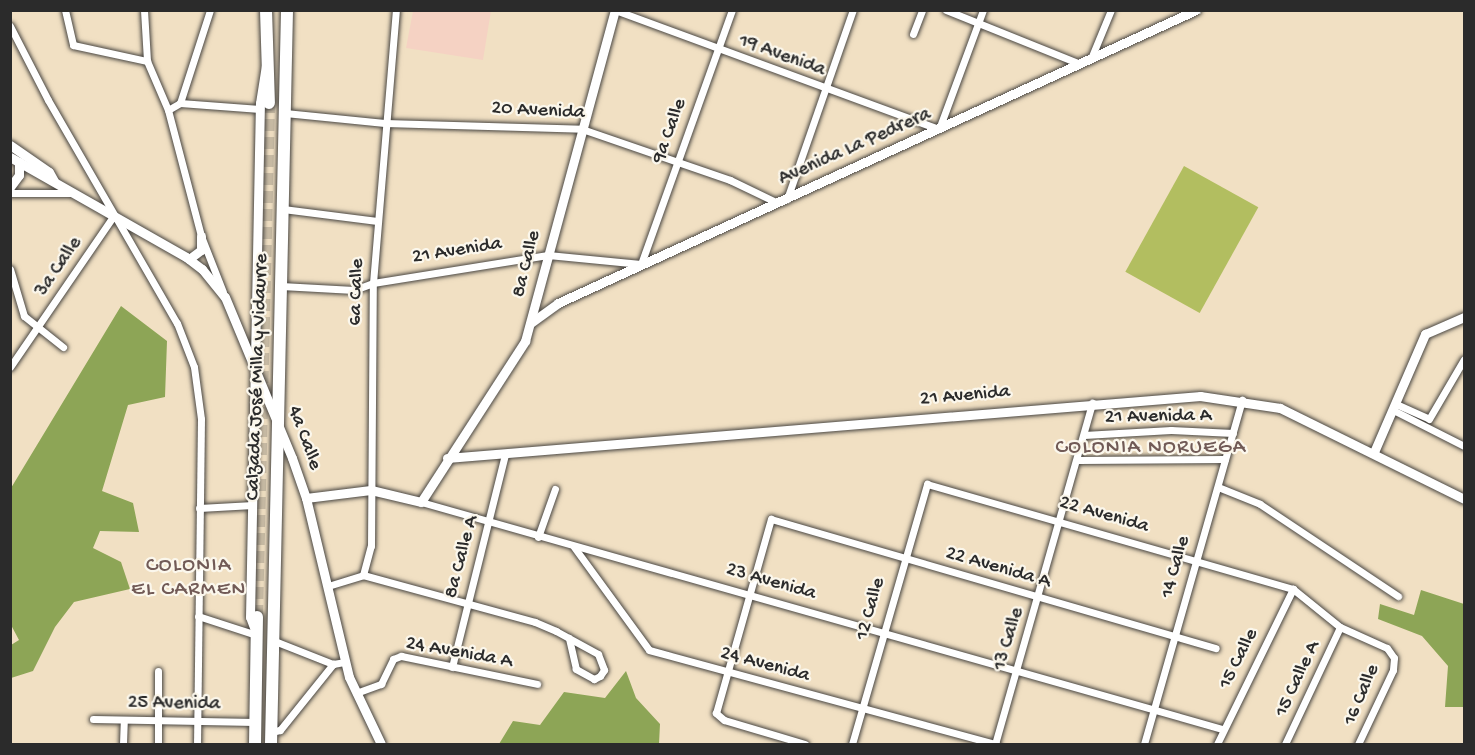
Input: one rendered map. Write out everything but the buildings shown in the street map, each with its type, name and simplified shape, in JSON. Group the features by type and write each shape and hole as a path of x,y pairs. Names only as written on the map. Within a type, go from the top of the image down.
{"highway":[{"name":"Calzada José Milla y Vidaurre","path":"265,106 266,10"},
{"name":"Calzada José Milla y Vidaurre","path":"271,738 276,411 284,209 287,10"},
{"name":"Calzada José Milla y Vidaurre","path":"255,744 257,616"}],"street":[{"path":"64,10 73,45 147,61"},
{"name":"4a Calle","path":"144,10 147,61 168,110 201,236 225,297 276,411 306,498 344,662 356,693 381,744"},
{"path":"180,103 210,10"},
{"name":"6a Calle","path":"363,575 371,546 373,283 396,10"},
{"name":"19 Avenida","path":"615,10 718,50 939,129"},
{"name":"8a Calle","path":"421,502 447,458 525,341 615,10"},
{"name":"9a Calle","path":"641,264 676,160 732,10"},
{"path":"787,199 854,10"},
{"path":"913,34 922,10"},
{"path":"946,10 1078,63"},
{"path":"939,129 982,10"},
{"path":"1092,56 1111,10"},
{"name":"Avenida La Pedrera","path":"532,322 545,309 1196,10"},
{"path":"10,26 48,100 177,323 194,367 200,399 197,744"},
{"path":"168,110 180,103 265,106"},
{"name":"Calzada José Milla y Vidaurre","path":"256,634 250,617 256,321 265,106"},
{"name":"20 Avenida","path":"285,113 385,123 582,129 676,160 776,202"},
{"path":"10,145 49,172 54,181"},
{"path":"15,159 45,180 54,181 189,259 225,297"},
{"path":"10,187 19,175 15,159"},
{"path":"10,193 74,193"},
{"path":"284,209 377,221"},
{"name":"3a Calle","path":"10,367 114,215"},
{"path":"189,259 201,250 201,236"},
{"name":"21 Avenida","path":"281,286 354,290 373,283 548,255 641,264"},
{"path":"10,269 21,311 63,347"},
{"path":"1374,452 1425,334 1464,317"},
{"path":"234,318 256,321"},
{"path":"1394,407 1428,420 1464,359"},
{"name":"21 Avenida","path":"447,458 505,455 1176,396 1242,400 1280,408 1374,452 1464,499"},
{"name":"14 Calle","path":"1144,744 1242,400"},
{"name":"13 Calle","path":"995,744 1061,520 1092,403"},
{"path":"1394,407 1464,446"},
{"name":"21 Avenida A","path":"1084,435 1171,430 1233,433"},
{"name":"8a Calle A","path":"452,667 505,455"},
{"path":"1078,460 1225,459"},
{"name":"22 Avenida","path":"925,484 1061,520 1293,589 1340,627 1387,648 1394,658"},
{"name":"12 Calle","path":"852,744 881,632 925,484"},
{"path":"1218,487 1260,504 1398,596"},
{"path":"538,537 555,489"},
{"name":"23 Avenida","path":"306,498 370,490 421,502 1222,729"},
{"path":"199,508 253,505"},
{"name":"22 Avenida A","path":"749,594 771,519 1216,648"},
{"name":"24 Avenida","path":"574,547 644,647 995,744"},
{"path":"328,586 363,575 535,622 569,638 598,654 604,670 600,676 594,679 576,669 569,638"},
{"name":"15 Calle","path":"1217,744 1222,729 1293,589"},
{"path":"749,594 727,671 717,718 805,744"},
{"path":"198,616 256,634"},
{"name":"15 Calle A","path":"1285,744 1340,627"},
{"path":"272,640 333,664 344,662"},
{"name":"24 Avenida A","path":"356,693 381,684 396,657 537,684"},
{"name":"16 Calle","path":"1358,744 1393,670 1394,658"},
{"path":"271,738 333,664"},
{"path":"158,672 158,744"},
{"name":"25 Avenida","path":"93,719 255,722"},
{"path":"123,744 124,720"}],"shaded area":[{"path":"413,11 491,11 483,60 406,48"}],"green space":[{"path":"1184,166 1258,207 1200,313 1125,272"},
{"path":"121,306 167,341 165,397 128,405 102,491 133,503 139,532 100,531 93,548 121,562 130,589 74,602 55,627 33,671 11,678 11,645 19,640 11,625 11,488"},
{"path":"1421,590 1464,604 1464,707 1445,707 1448,666 1422,636 1378,619 1380,604 1414,615"},
{"path":"626,671 636,698 660,724 659,744 499,744 513,721 540,725 564,692 605,698"}],"tunnel":[{"path":"257,617 269,103"}],"district":[{"name":"COLONIA NORUEGA","path":"1151,449"},
{"name":"COLONIA EL CARMEN","path":"189,579"}]}
